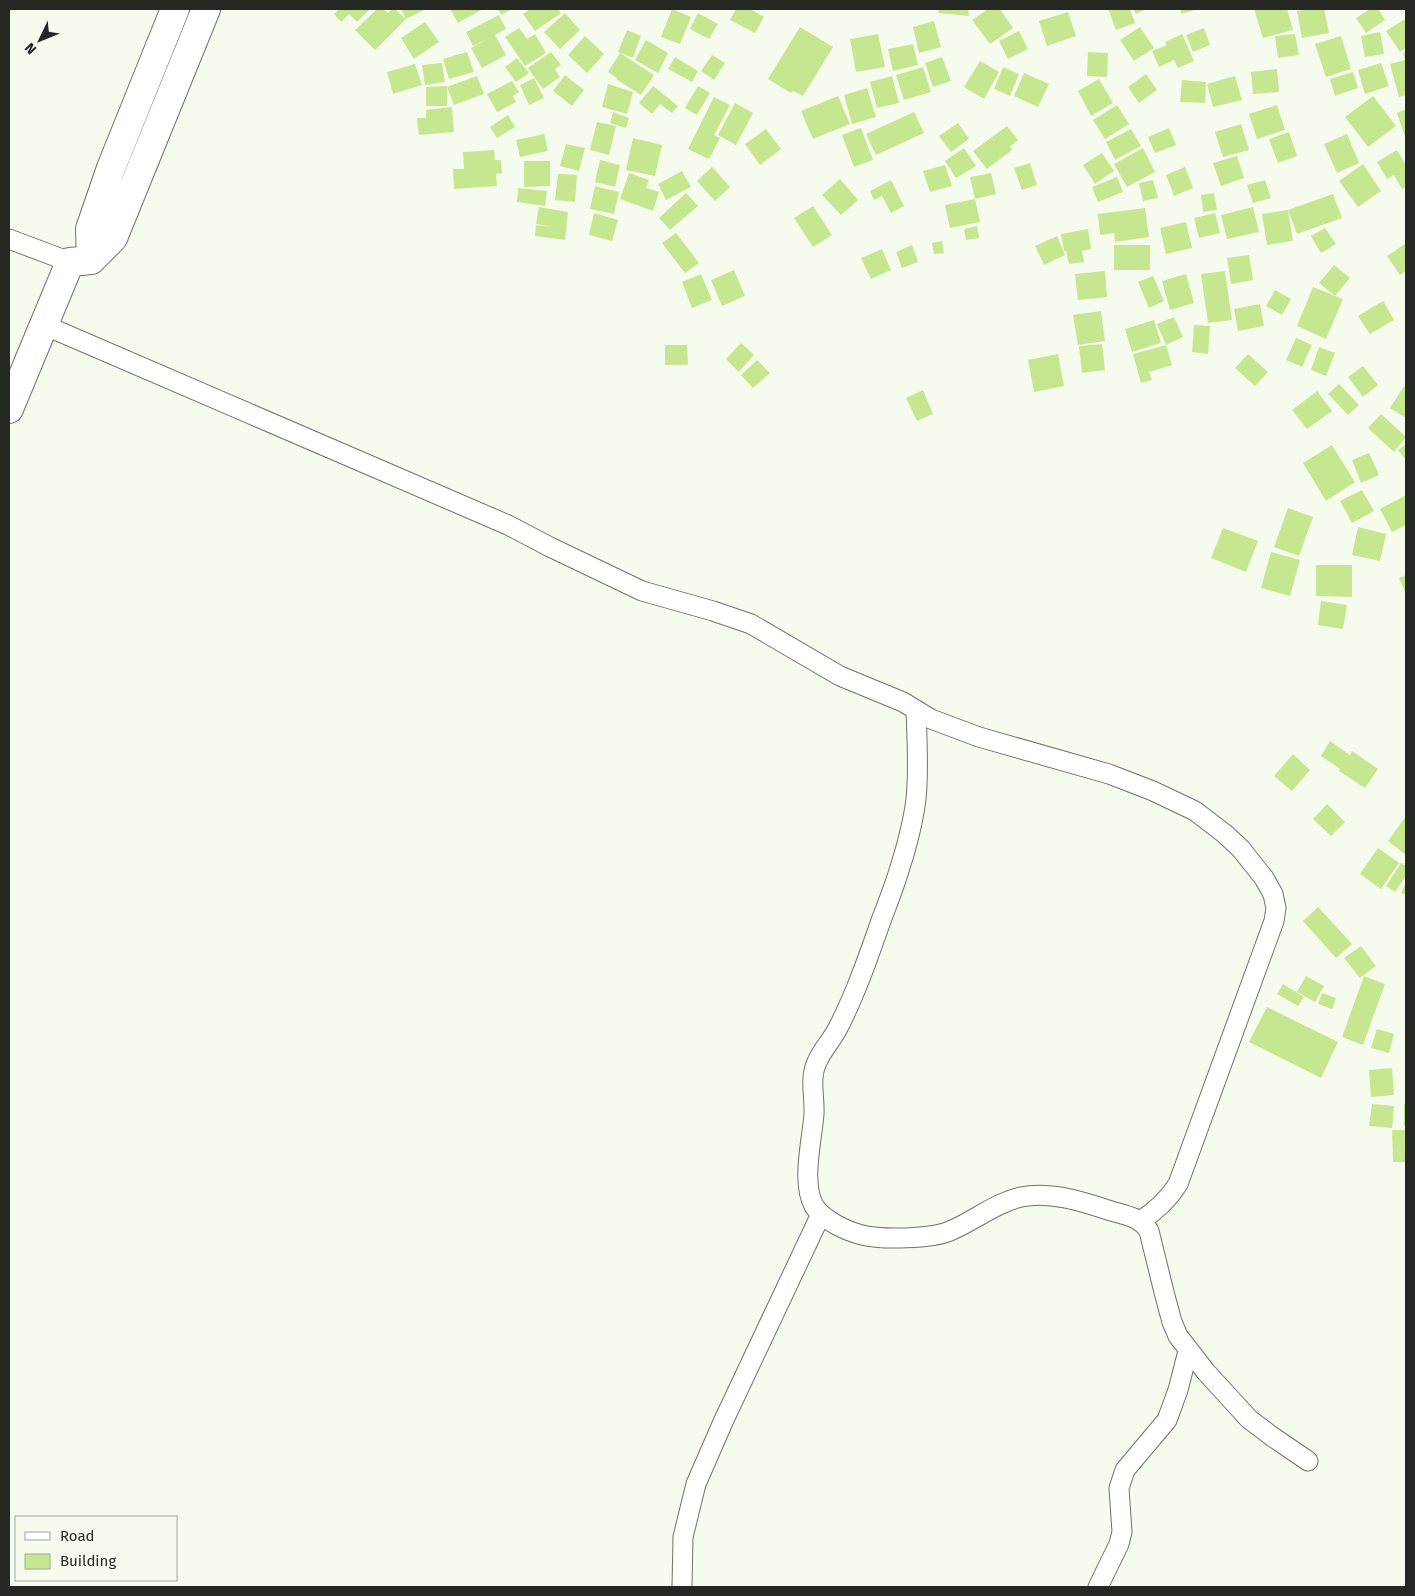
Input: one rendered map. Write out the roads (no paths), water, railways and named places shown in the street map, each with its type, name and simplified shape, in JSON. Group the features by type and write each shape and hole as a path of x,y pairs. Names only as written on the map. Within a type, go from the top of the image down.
{"street":[{"path":"9,409 44,325 80,261 111,168 175,9"},
{"path":"80,261 113,238 206,9"},
{"path":"9,239 80,261"},
{"path":"44,325 508,525 642,591 751,624 840,676 903,702 931,719 979,736 1134,783 1195,811 1224,834 1241,849 1264,878 1273,894 1276,908 1274,921 1178,1184 1161,1206 1140,1221"},
{"path":"916,711 918,765 916,801 902,863 864,971 838,1028 817,1062 813,1074 814,1113 808,1173 810,1194 815,1206 821,1214 847,1230 864,1236 882,1237 931,1236 948,1232 1008,1201 1041,1195 1082,1202 1132,1216 1146,1226 1151,1236 1172,1322 1178,1336 1188,1351 1249,1419 1308,1461"},
{"path":"682,1587 683,1537 696,1484 723,1422 821,1214"},
{"path":"1098,1587 1119,1544 1122,1532 1119,1488 1125,1470 1167,1420 1178,1390 1188,1351"}]}
